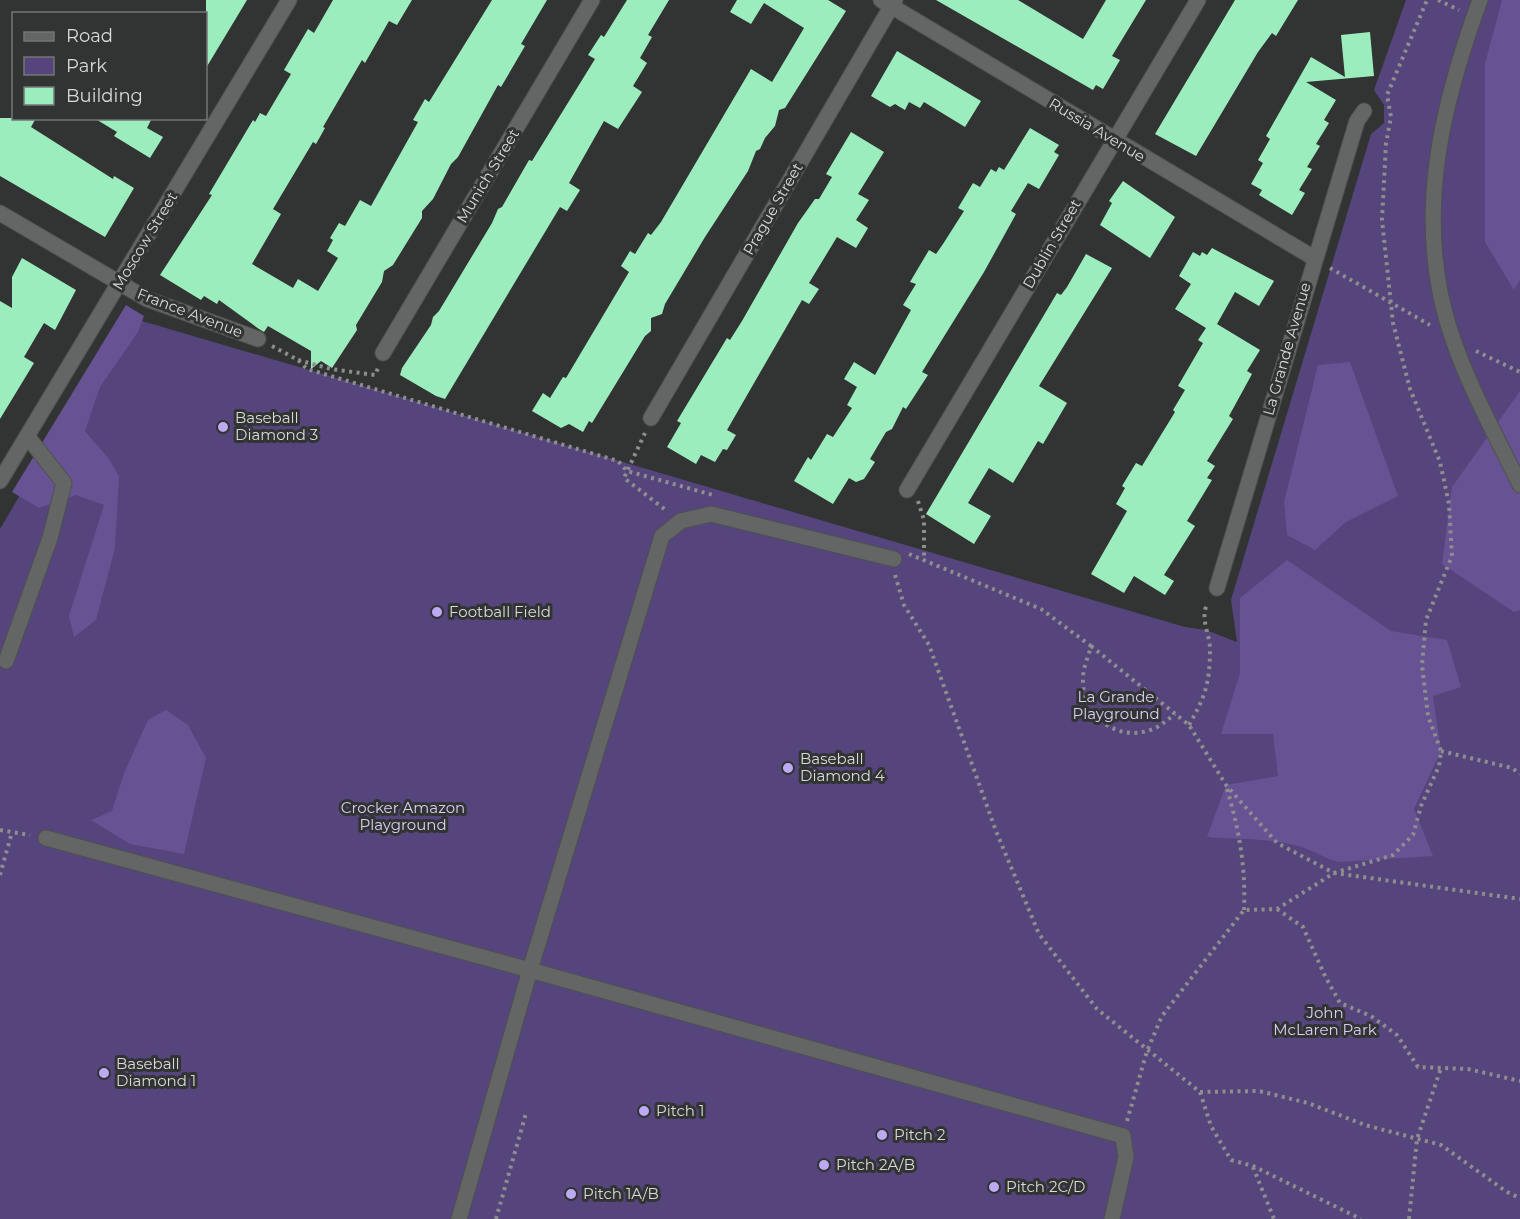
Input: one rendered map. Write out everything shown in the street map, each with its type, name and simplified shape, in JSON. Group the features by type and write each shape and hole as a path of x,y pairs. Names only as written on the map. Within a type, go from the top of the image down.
{"street":[{"name":"Moscow Street","path":"0,481 289,0"},
{"name":"Munich Street","path":"383,353 592,0"},
{"name":"Dublin Street","path":"907,490 1198,0"},
{"path":"1480,0 1444,114 1433,187 1435,254 1440,288 1454,339 1476,397 1520,485"},
{"name":"Russia Avenue","path":"889,2 1113,140 1314,258"},
{"name":"Prague Street","path":"651,418 889,2"},
{"name":"La Grande Avenue","path":"1217,588 1314,258 1357,121 1364,111"},
{"name":"France Avenue","path":"0,213 147,299 258,339"},
{"path":"6,661 50,538 64,483 27,436"},
{"path":"459,1219 530,970 662,536 681,521 711,514 894,559"},
{"path":"46,838 530,970 1123,1136 1126,1157 1112,1219"}],"path":[{"path":"1244,910 1277,909 1334,873 1393,855 1413,835 1421,806 1439,766 1441,751 1428,716 1422,665 1426,620 1452,556 1449,504 1440,462 1410,389 1390,302 1382,220 1386,143 1391,117 1387,95 1427,0"},
{"path":"1314,258 1454,339 1520,372"},
{"path":"258,339 298,360 331,369 375,375 383,353"},
{"path":"298,360 307,369 618,460 627,471"},
{"path":"651,418 624,478 659,505"},
{"path":"907,490 919,504 924,520 924,561 1041,609 1091,646 1189,725 1226,785 1277,843 1334,873 1520,899"},
{"path":"894,559 896,585 904,605 929,645 996,831 1038,934 1097,1009 1200,1092 1211,1126 1231,1160 1253,1166 1361,1219"},
{"path":"1189,725 1206,695 1210,648 1205,619 1206,607 1217,588"},
{"path":"1091,646 1085,665 1083,688 1090,709 1101,722 1117,731 1140,733 1156,728 1175,714"},
{"path":"1441,751 1512,768 1520,774"},
{"path":"1123,1136 1147,1051 1162,1016 1244,910 1246,881 1238,824 1226,785"},
{"path":"0,830 46,838"},
{"path":"0,875 12,832"},
{"path":"1277,909 1304,927 1325,976 1340,1003 1371,1016 1397,1035 1418,1067 1495,1074 1520,1081"},
{"path":"1409,1219 1417,1139 1441,1068"},
{"path":"1200,1092 1259,1092 1308,1103 1365,1125 1441,1145 1507,1192 1520,1198"},
{"path":"496,1219 526,1113"},
{"path":"1253,1166 1274,1219"}],"green space":[{"name":"Crocker Amazon Playground","path":"1406,0 1520,0 1520,1219 0,1219 0,529 125,316 1185,627 1206,630 1237,642 1231,600 1371,134 1384,123 1384,105 1374,90"}],"shaded area":[{"path":"1502,0 1520,0 1520,280 1514,290 1485,242 1485,64"},
{"path":"126,305 144,316 138,332 100,387 85,431 109,459 119,476 115,548 96,620 74,637 69,616 104,505 76,495 39,508 12,492"},
{"path":"1350,362 1398,496 1346,522 1315,550 1287,535 1284,502 1318,365"},
{"path":"1520,391 1520,610 1514,612 1442,564 1452,487"},
{"path":"1287,560 1391,631 1447,640 1461,687 1433,696 1441,751 1414,809 1433,856 1339,862 1285,843 1207,837 1226,785 1278,776 1273,734 1221,734 1240,673 1240,598"},
{"path":"166,710 188,725 206,758 184,854 130,844 91,820 112,811 124,773 148,720"}],"building":[{"path":"206,0 247,0 207,66 207,12"},
{"path":"333,0 412,0 397,25 389,21 365,63 362,60 323,127 325,128 316,144 313,142 273,209 281,214 252,264 293,288 298,279 318,291 338,258 327,251 333,240 330,238 339,223 345,226 360,200 371,206 418,122 413,120 425,99 429,102 492,0 547,0 521,44 525,46 501,87 498,85 433,199 422,211 422,218 393,265 384,271 382,282 356,325 357,330 332,368 321,361 311,369 311,351 268,326 264,332 219,300 217,304 204,296 201,300 160,275 212,195 209,194 253,120 255,122 260,113 266,116 291,74 284,70 308,29 314,33"},
{"path":"627,0 669,0 648,35 652,37 640,58 647,63 633,86 642,92 618,129 604,121 569,183 580,190 567,211 560,207 445,399 436,396 400,375 402,368 431,325 433,317 439,311 492,223 498,209 502,207 529,160 532,161 595,59 588,55 601,35 604,37"},
{"path":"737,0 828,0 846,11 785,108 779,110 775,126 765,138 760,149 756,151 748,171 705,237 665,304 662,314 651,318 651,331 645,336 592,423 589,421 583,432 569,424 561,428 532,411 543,393 550,398 563,377 566,378 629,272 621,266 630,251 635,254 648,233 651,235 661,222 751,69 772,82 804,28 764,3 751,24 730,12"},
{"path":"936,0 1018,0 1083,39 1106,0 1146,0 1112,56 1120,60 1103,89 1096,85 1093,90"},
{"path":"1235,0 1298,0 1276,36 1272,33 1258,52 1196,156 1155,134"},
{"path":"1370,32 1374,76 1306,82 1336,100 1324,120 1329,123 1316,144 1320,146 1307,167 1312,169 1299,190 1305,193 1292,215 1259,195 1262,190 1251,184 1263,163 1258,160 1270,139 1266,136 1311,57 1345,77 1341,35"},
{"path":"897,51 981,101 965,127 924,102 920,108 909,102 905,110 895,104 890,107 871,96"},
{"path":"0,118 35,120 31,127 113,179 114,176 134,188 105,237 0,176"},
{"path":"97,120 151,120 147,128 163,137 150,158 114,136 117,132"},
{"path":"1030,128 1059,145 1054,152 1059,155 1039,189 1028,183 1011,211 1016,214 984,272 922,372 928,375 906,409 903,407 892,429 886,432 870,459 875,462 864,479 856,482 849,478 833,504 794,481 808,457 811,460 827,434 833,437 852,408 847,405 857,387 844,379 854,362 875,375 911,310 903,305 916,284 910,282 929,250 936,254 964,211 958,208 973,183 980,187 991,169 996,172 999,167 1004,170"},
{"path":"851,132 884,152 858,194 869,200 856,220 868,228 856,248 837,237 809,283 819,289 809,304 802,300 727,430 736,435 727,450 723,449 715,462 701,455 696,464 667,447 681,423 677,421 727,338 730,340 742,321 798,223 815,199 819,199 832,177 826,174"},
{"path":"1123,181 1175,217 1150,258 1100,225 1112,203 1109,201"},
{"path":"1212,248 1274,281 1259,306 1235,292 1217,324 1260,350 1247,371 1252,374 1229,416 1233,419 1207,461 1215,466 1207,478 1212,480 1187,521 1195,526 1164,575 1174,581 1165,595 1134,576 1124,593 1091,574 1127,511 1116,504 1125,488 1122,486 1136,463 1142,466 1175,412 1173,410 1185,390 1178,386 1203,343 1198,340 1206,328 1175,309 1191,284 1179,276 1193,252 1200,256 1202,252 1207,255"},
{"path":"1086,254 1112,268 1039,386 1067,403 1043,444 1038,441 1013,483 989,468 968,503 991,516 974,544 926,514 1057,293 1061,295 1067,287"},
{"path":"22,258 76,290 55,330 44,323 24,357 34,363 0,419 0,301 12,308 12,277"}],"place":[{"name":"Baseball Diamond 3","path":"223,427"},
{"name":"Football Field","path":"437,612"},
{"name":"Baseball Diamond 4","path":"788,768"},
{"name":"Baseball Diamond 1","path":"104,1073"},
{"name":"Pitch 1","path":"644,1111"},
{"name":"Pitch 2","path":"882,1135"},
{"name":"Pitch 2A/B","path":"824,1165"},
{"name":"Pitch 2C/D","path":"994,1187"},
{"name":"Pitch 1A/B","path":"571,1194"}],"park label":[{"name":"La Grande Playground","path":"1116,706"},
{"name":"John McLaren Park","path":"1325,1022"}]}
